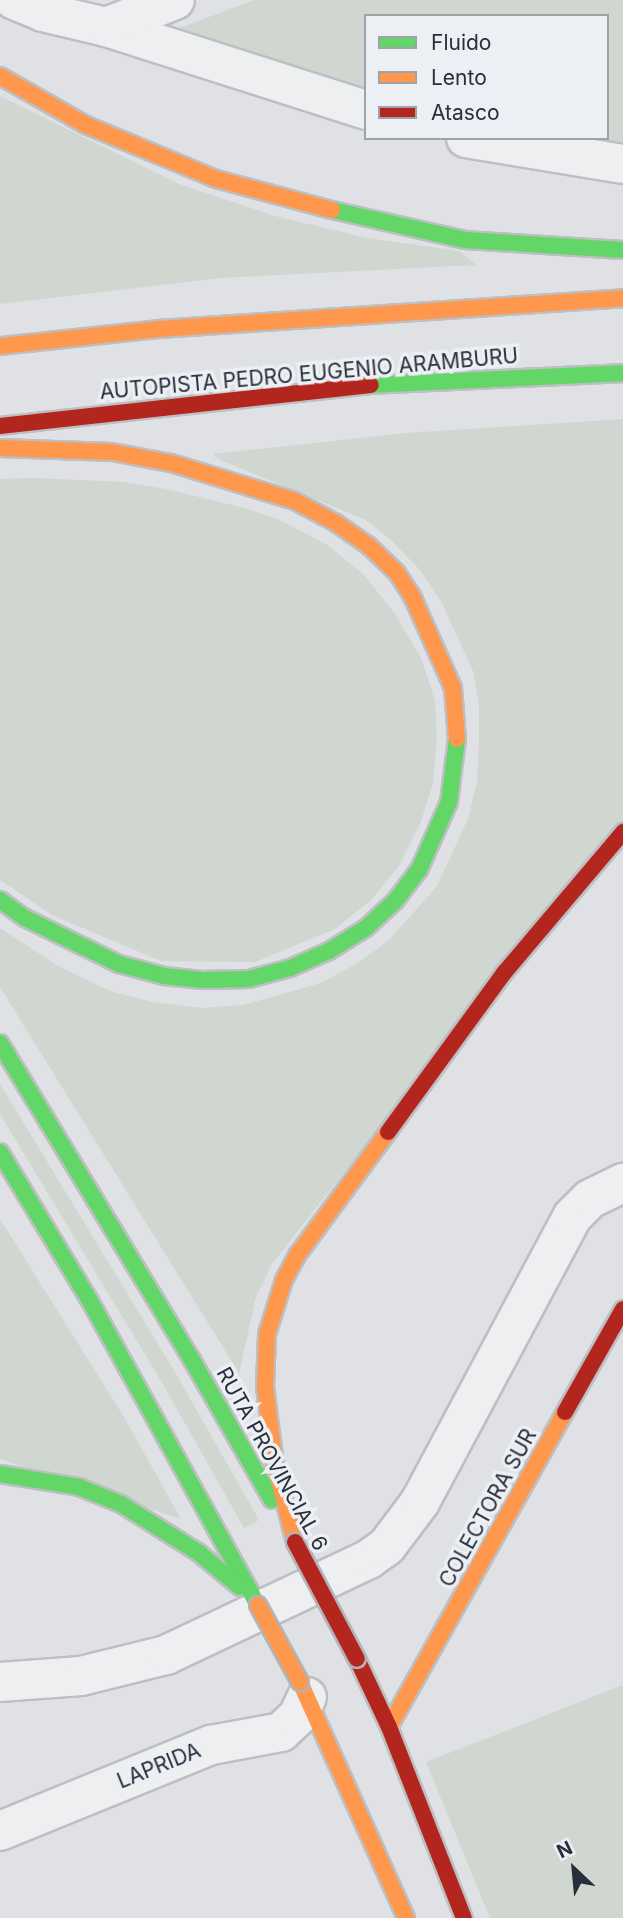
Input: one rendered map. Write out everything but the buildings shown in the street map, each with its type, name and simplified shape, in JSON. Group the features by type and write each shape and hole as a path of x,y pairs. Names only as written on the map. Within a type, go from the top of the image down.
{"main road":[{"path":"0,76 86,125 216,179 339,212 465,240 623,250"},
{"path":"0,346 159,329 623,298"},
{"name":"AUTOPISTA PEDRO EUGENIO ARAMBURU","path":"0,426 299,391 411,382 623,373"},
{"path":"0,448 112,452 171,463 295,501 336,523 369,547 397,573 413,598 445,665 453,688 457,721 456,761 449,803 419,870 396,900 366,928 330,951 290,968 248,979 202,981 164,976 119,964 25,918 0,900"},
{"path":"281,1507 265,1387 267,1334 284,1279 298,1254 504,973 623,832"},
{"name":"RUTA PROVINCIAL 6","path":"0,1043 281,1507 295,1542 357,1659 389,1727 464,1918"},
{"path":"0,1152 90,1301 304,1690 406,1918"},
{"name":"COLECTORA SUR","path":"389,1727 623,1308"},
{"path":"0,1474 32,1477 79,1487 121,1504 199,1553 258,1605"}],"street":[{"path":"14,0 43,12 106,27 364,109"},
{"path":"106,27 174,0"},
{"path":"478,140 623,164"},
{"path":"0,1682 81,1676 166,1655 369,1559 387,1546 420,1502 572,1217 597,1194 623,1182"},
{"name":"LAPRIDA","path":"0,1831 211,1745 281,1732 298,1716 304,1690"}],"shaded area":[{"path":"254,0 623,0 623,154 540,140 609,140 609,14 364,14 364,96 180,28"},
{"path":"0,96 179,184 275,216 367,238 460,251 476,265 221,278 0,304"},
{"path":"623,419 623,819 272,1264 256,1297 239,1373 0,987 0,928 60,967 110,991 152,1002 202,1008 243,1005 321,983 361,961 389,940 437,886 468,819 477,781 479,743 479,706 473,671 442,603 420,570 391,540 366,520 220,460 213,454 406,433"},
{"path":"0,479 124,482 166,489 244,508 280,520 329,546 366,577 395,614 421,658 435,701 437,738 433,784 420,824 399,866 371,900 335,929 255,962 161,961 52,915 0,880"},
{"path":"0,1084 175,1372 259,1520 244,1528 161,1381 0,1114"},
{"path":"0,1219 124,1417 181,1519 0,1459"},
{"path":"623,1685 623,1918 490,1918 426,1762"}],"traffic: fast":[{"path":"332,210 465,240 623,250"},
{"path":"371,385 623,373"},
{"path":"0,900 25,918 119,964 164,976 202,980 249,979 290,968 329,951 366,928 396,900 419,870 449,802 457,739"},
{"path":"0,1043 192,1360 272,1500"},
{"path":"0,1152 90,1301 258,1605"},
{"path":"0,1474 79,1487 121,1504 199,1553 240,1587"}],"traffic: slow":[{"path":"0,76 86,125 216,179 332,210"},
{"path":"0,346 159,329 623,298"},
{"path":"0,448 112,452 171,463 295,501 336,523 369,546 397,573 413,598 453,688 457,739"},
{"path":"295,1542 275,1465 265,1387 267,1334 284,1280 298,1254 388,1132"},
{"path":"389,1727 565,1412"},
{"path":"258,1605 300,1682"},
{"path":"300,1682 406,1918"}],"traffic: jam":[{"path":"0,426 371,385"},
{"path":"388,1132 504,973 623,832"},
{"path":"565,1412 623,1309"},
{"path":"295,1542 357,1659"},
{"path":"357,1659 389,1727 464,1918"}]}
